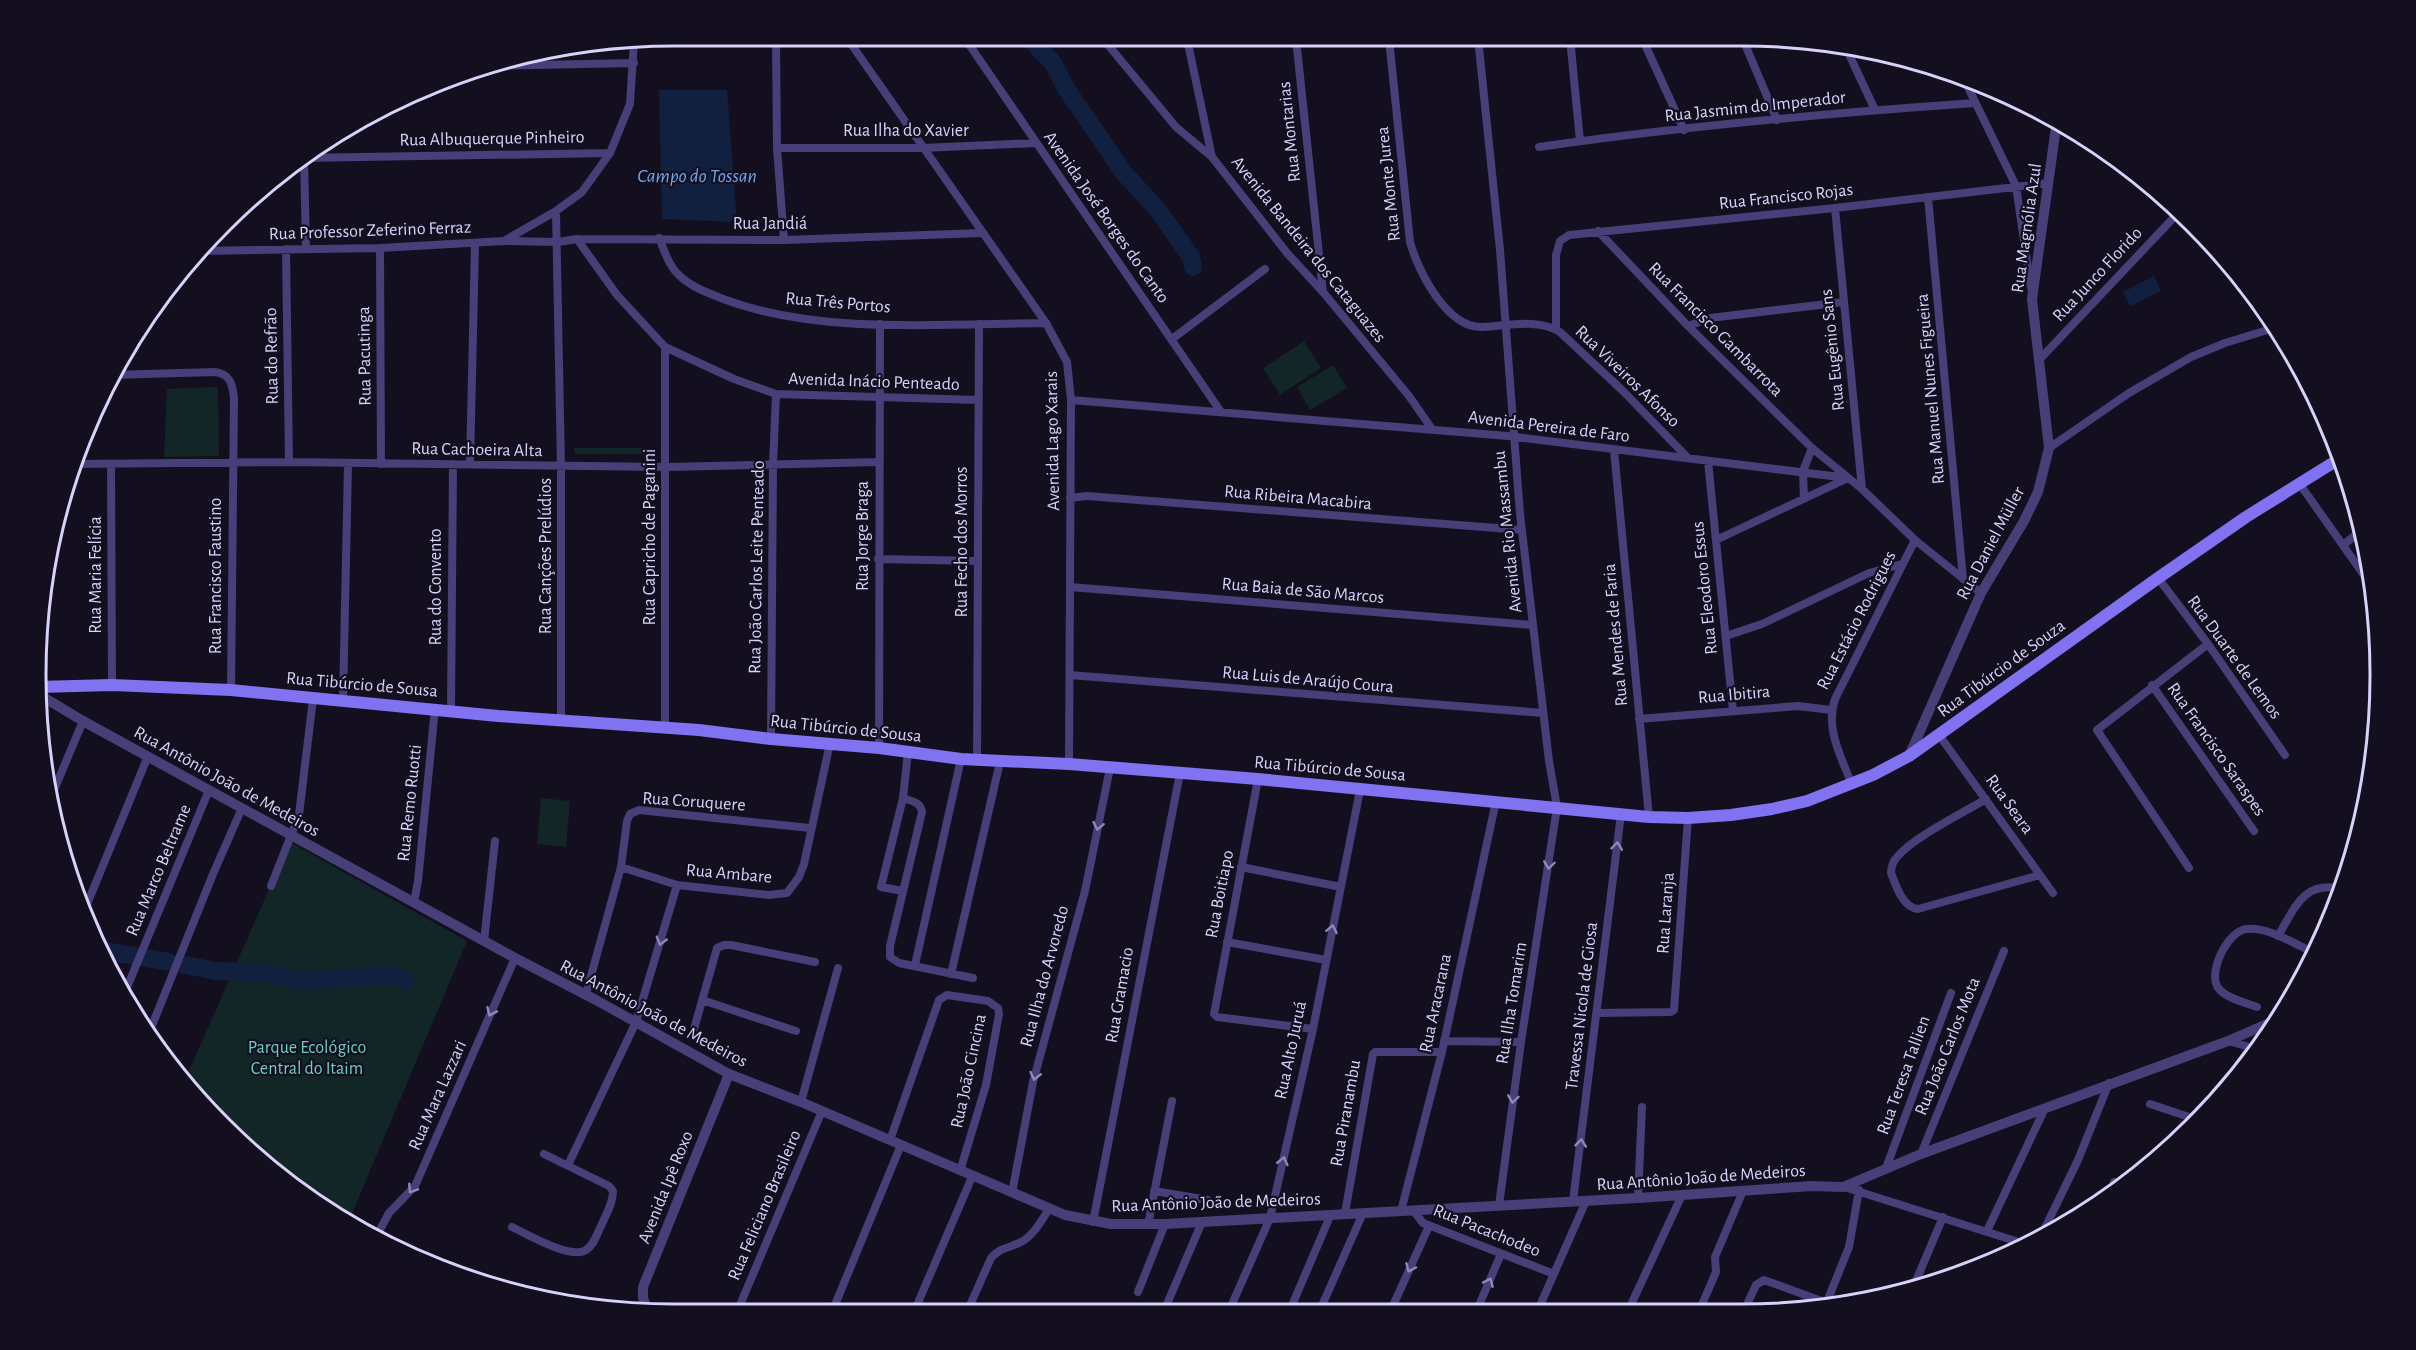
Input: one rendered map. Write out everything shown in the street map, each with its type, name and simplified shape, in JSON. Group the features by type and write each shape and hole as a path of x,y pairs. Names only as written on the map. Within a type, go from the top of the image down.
{"main road":[{"name":"Rua Tibúrcio de Souza","path":"1649,817 1688,818 1731,815 1807,801 1852,785 1910,756 2158,578 2332,463"},
{"name":"Rua Tibúrcio de Sousa","path":"47,687 112,685 231,690 830,743 961,759 1068,764 1258,779 1649,817"}],"street":[{"path":"776,46 777,148 784,240"},
{"name":"Avenida Lago Xarais","path":"852,46 1046,323 1068,362 1071,400 1068,764"},
{"name":"Avenida José Borges do Canto","path":"970,46 1221,412"},
{"path":"1109,46 1176,127 1212,157"},
{"name":"Avenida Bandeira dos Cataguazes","path":"1188,46 1212,157 1287,253 1323,292 1409,396 1432,429"},
{"name":"Rua Montarias","path":"1297,46 1323,292"},
{"name":"Rua Monte Jurea","path":"1390,46 1410,242 1416,264 1437,298 1464,323 1481,327 1525,324 1556,329"},
{"name":"Avenida Rio Massambu","path":"1479,46 1506,324 1522,530 1543,712 1557,807"},
{"path":"1571,46 1580,141"},
{"path":"1646,46 1684,130"},
{"path":"1746,46 1777,120"},
{"name":"Rua Professor Zeferino Ferraz","path":"504,241 556,211 582,192 610,153 630,104 634,48"},
{"path":"1850,57 1875,110"},
{"path":"524,65 634,63"},
{"path":"1969,89 2016,186 2032,299"},
{"name":"Rua Jasmim do Imperador","path":"1539,147 1875,110 1975,103"},
{"name":"Rua Magnólia Azul","path":"2049,448 2032,299 2056,131"},
{"name":"Rua Ilha do Xavier","path":"777,148 1036,143"},
{"name":"Rua Albuquerque Pinheiro","path":"318,158 610,153"},
{"path":"304,167 306,248"},
{"name":"Rua Francisco Rojas","path":"1560,242 1569,235 1598,231 1835,208 2049,183"},
{"name":"Rua Manuel Nunes Figueira","path":"1928,197 1963,579"},
{"name":"Rua Eugênio Sans","path":"1835,208 1862,489"},
{"name":"Rua Canções Prelúdios","path":"556,211 561,467 561,720"},
{"name":"Rua Junco Florido","path":"2040,359 2172,219"},
{"name":"Rua Francisco Gambarrota","path":"1598,231 1688,326 1812,448 1848,478"},
{"name":"Rua Jandiá","path":"558,242 576,239 659,238 784,240 982,233"},
{"name":"Rua Três Portos","path":"659,238 670,265 681,277 714,295 765,312 829,322 880,324 1046,323"},
{"name":"Avenida Inácio Penteado","path":"576,239 617,295 665,346 706,367 776,394 979,400"},
{"name":"Rua Professor Zeferino Ferraz","path":"212,251 380,248 504,241 558,242"},
{"name":"Rua Viveiros Afonso","path":"1560,242 1556,255 1556,329 1623,391 1689,459"},
{"path":"470,464 475,244"},
{"name":"Rua Pacutinga","path":"380,248 381,464"},
{"name":"Rua do Refrão","path":"286,249 289,462"},
{"path":"1172,339 1264,269"},
{"path":"1688,326 1710,318 1844,302"},
{"name":"Rua Jorge Braga","path":"879,748 878,398 880,324"},
{"name":"Rua Fecho dos Morros","path":"977,760 978,324"},
{"path":"2049,448 2129,393 2191,357 2225,343 2267,330"},
{"name":"Rua Capricho de Paganini","path":"665,346 665,728"},
{"name":"Rua Francisco Faustino","path":"123,375 215,372 224,373 230,379 234,397 231,463 231,690"},
{"name":"Rua João Carlos Leite Penteado","path":"771,739 773,464 776,394"},
{"name":"Avenida Pereira de Faro","path":"1071,400 1514,437 1848,478 1915,540 1981,593"},
{"path":"1804,500 1803,471 1812,448"},
{"name":"Rua Daniel Müller","path":"1910,756 1981,593 2024,521 2038,492 2049,448"},
{"name":"Rua Mendes de Faria","path":"1614,450 1649,817"},
{"name":"Rua Eleodoro Essus","path":"1708,461 1733,711"},
{"name":"Rua Cachoeira Alta","path":"83,464 289,462 666,467 878,462"},
{"name":"Rua Maria Felícia","path":"111,464 112,685"},
{"path":"343,701 348,464"},
{"name":"Rua do Convento","path":"451,710 453,464"},
{"path":"1716,540 1848,478"},
{"path":"2299,483 2360,569"},
{"name":"Rua Ribeira Macabira","path":"1070,498 1087,496 1522,530"},
{"path":"2343,545 2354,537"},
{"name":"Rua Estácio Rodrigues","path":"1852,785 1830,726 1831,710 1915,540"},
{"path":"878,559 978,561"},
{"path":"1726,636 1762,624 1869,573 1902,564"},
{"name":"Rua Duarte de Lemos","path":"2158,578 2208,644 2285,755"},
{"name":"Rua Baia de São Marcos","path":"1070,587 1533,625"},
{"path":"2189,868 2097,732 2099,726 2208,644"},
{"name":"Rua Luis de Araújo Coura","path":"1070,675 1543,712"},
{"name":"Rua Francisco Saraspes","path":"2152,686 2254,831"},
{"path":"271,886 293,836 299,815 313,699"},
{"name":"Rua Antônio João de Medeiros","path":"47,700 729,1074 801,1102 1049,1209 1093,1222 1148,1225 1812,1186 1843,1187 1921,1154 2228,1041 2263,1026"},
{"name":"Rua Ibitira","path":"1639,719 1798,705 1831,710"},
{"name":"Rua Remo Ruotti","path":"414,902 435,708"},
{"path":"57,784 83,721"},
{"name":"Rua Seara","path":"1939,735 2053,893"},
{"name":"Rua Ambare","path":"621,867 677,885 769,895 787,893 799,877 830,743"},
{"path":"903,891 881,887 903,798 908,752"},
{"path":"88,901 148,756"},
{"path":"915,965 961,759"},
{"path":"951,974 1000,762"},
{"name":"Rua Ilha do Arvoredo","path":"1012,1193 1033,1082 1082,902 1110,768"},
{"name":"Rua Gramacio","path":"1093,1222 1180,773"},
{"name":"Rua Boitiapo","path":"1258,779 1215,1015 1312,1029"},
{"name":"Rua Marco Beltrame","path":"128,984 209,790"},
{"name":"Rua Alto Juruá","path":"1232,1304 1270,1218 1312,1029 1360,790"},
{"path":"903,798 917,803 922,807 922,812 889,954 896,962 974,978"},
{"path":"1986,799 1896,857 1891,873 1905,903 1909,907 1918,909 2040,874"},
{"name":"Rua Aracarana","path":"1401,1211 1442,1053 1496,801"},
{"path":"152,1025 242,807"},
{"name":"Rua Ilha Tomarim","path":"1499,1205 1557,807"},
{"name":"Rua Coruquere","path":"585,994 621,867 627,820 630,814 639,810 810,828"},
{"name":"Travessa Nicola de Giosa","path":"1573,1201 1621,814"},
{"name":"Rua Laranja","path":"1596,1013 1671,1012 1674,1010 1688,818"},
{"path":"484,941 495,841"},
{"path":"1241,867 1341,887"},
{"path":"568,1165 636,1022 677,885"},
{"path":"2278,936 2306,893 2314,888 2332,888"},
{"path":"2256,1007 2221,991 2215,983 2216,969 2226,943 2239,931 2252,928 2278,936 2307,949"},
{"path":"1227,942 1326,960"},
{"path":"688,1052 719,946 730,945 815,962"},
{"name":"Rua João Carlos Mota","path":"1921,1154 2004,951"},
{"name":"Rua Mara Lazzari","path":"380,1230 389,1214 415,1186 515,958"},
{"path":"801,1102 838,968"},
{"name":"Rua Teresa Tallien","path":"1886,1168 1951,993"},
{"name":"Rua João Cincina","path":"890,1140 939,1000 947,995 991,1002 998,1008 999,1014 983,1096 960,1171"},
{"path":"702,1000 796,1031"},
{"path":"1444,1041 1521,1042"},
{"path":"2228,1041 2248,1047"},
{"name":"Rua Piranambu","path":"1345,1213 1373,1054 1376,1052 1442,1053"},
{"name":"Avenida Ipê Roxo","path":"645,1303 643,1287 729,1074"},
{"path":"2047,1223 2078,1160 2109,1083"},
{"path":"1148,1225 1172,1101"},
{"path":"2150,1104 2187,1116"},
{"path":"1638,1198 1642,1107"},
{"path":"1988,1231 2045,1108"},
{"name":"Rua Feliciano Brasileiro","path":"740,1304 822,1111"},
{"path":"835,1304 901,1146"},
{"path":"512,1227 565,1251 577,1253 585,1251 591,1245 613,1200 613,1191 603,1182 544,1154"},
{"path":"917,1304 972,1177"},
{"path":"1843,1187 1859,1190 2015,1241"},
{"path":"1830,1297 1849,1247 1859,1190"},
{"path":"1154,1191 1208,1200"},
{"path":"1702,1304 1716,1272 1715,1257 1743,1191"},
{"path":"1631,1304 1683,1195"},
{"path":"1541,1304 1586,1201"},
{"path":"970,1304 991,1258 997,1251 1026,1239 1049,1209"},
{"name":"Rua Pacachodeo","path":"1413,1210 1420,1221 1429,1226 1554,1274"},
{"path":"1323,1304 1363,1213"},
{"path":"1293,1304 1331,1214"},
{"path":"1916,1278 1943,1217"},
{"path":"1167,1304 1202,1222"},
{"path":"1138,1292 1165,1224"},
{"path":"1394,1304 1429,1226"},
{"path":"1480,1304 1501,1254"},
{"path":"1747,1304 1761,1280 1809,1299"}],"green space":[{"path":"1304,341 1321,368 1280,395 1263,368"},
{"path":"1333,365 1347,388 1310,410 1297,387"},
{"path":"218,387 219,456 164,457 167,389"},
{"path":"574,448 652,448 652,454 575,454"},
{"path":"541,798 570,801 566,847 537,844"},
{"name":"Parque Ecológico Central do Itaim","path":"290,842 467,941 352,1214 292,1174 261,1148 188,1073"}],"water":[{"name":"Campo do Tossan","path":"659,90 727,90 737,222 662,219"},
{"path":"2154,276 2161,291 2130,306 2123,292"}],"waterway":[{"path":"1037,46 1053,63 1067,90 1124,173 1158,210 1191,257 1193,267"},
{"path":"110,952 169,962"},
{"path":"185,965 216,971 270,973 300,981 392,975 406,981"}]}
